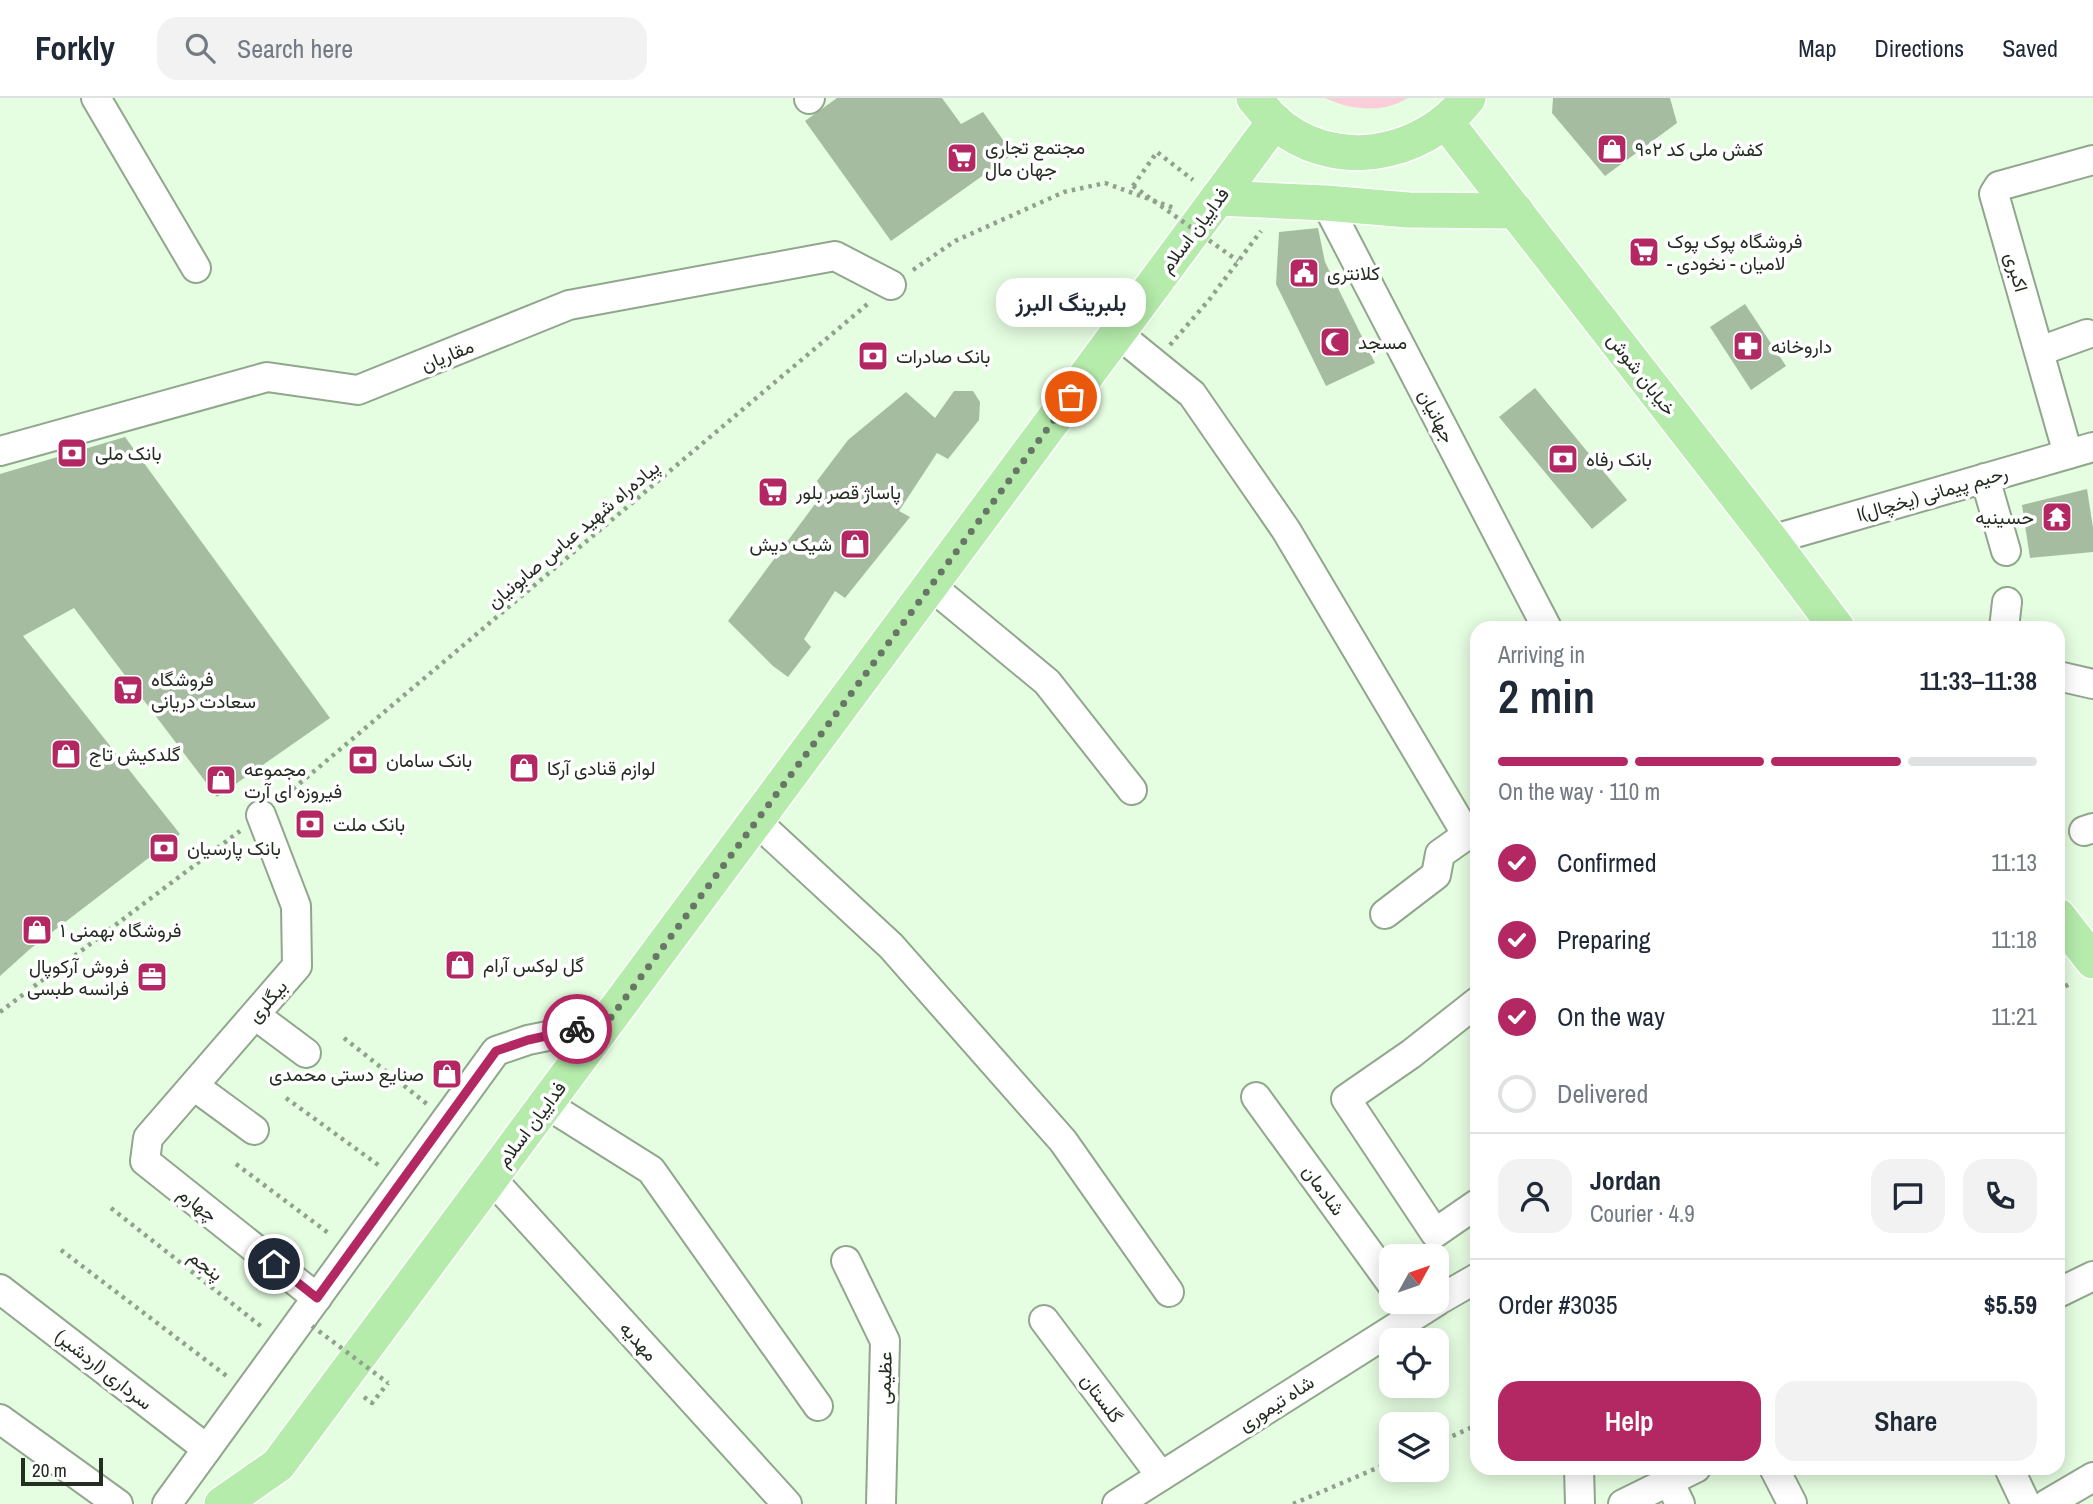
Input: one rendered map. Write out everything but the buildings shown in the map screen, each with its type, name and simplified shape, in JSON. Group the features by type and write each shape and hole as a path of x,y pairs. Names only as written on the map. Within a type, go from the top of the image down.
{"main road":[{"path":"1264,110 1300,138 1332,150 1366,153 1399,148 1429,135 1457,110"},
{"name":"فداییان اسلام","path":"222,1504 278,1465 1210,209 1264,110"},
{"name":"خیابان شوش","path":"1457,110 1516,211 1832,621"},
{"path":"1210,209 1326,203 1408,210 1516,211"},
{"path":"2065,925 2093,961"},
{"path":"263,1504 278,1465"}],"street":[{"path":"96,98 196,268"},
{"name":"اکبری","path":"2080,451 2040,351 1994,194 1999,186 2093,160"},
{"name":"جهانیان","path":"1326,203 1543,621"},
{"name":"مقاریان","path":"0,451 267,377 358,390 569,305 835,256 891,285"},
{"path":"1117,334 1192,394 1286,530 1464,830 1464,837 1440,854 1436,875 1385,914"},
{"path":"2040,351 2087,334"},
{"name":"رحیم پیمانی (یخچال)ا","path":"1771,540 2080,451"},
{"path":"1985,478 2006,551"},
{"path":"931,586 1047,682 1132,790"},
{"path":"2065,678 2093,684"},
{"name":"بیگلری","path":"145,1161 148,1138 298,966 296,906 261,815"},
{"path":"756,821 891,946 1063,1141 1169,1292"},
{"path":"1470,1008 1412,1054 1346,1099 1435,1233 1470,1209"},
{"path":"255,1015 306,1053"},
{"path":"167,1504 496,1051 528,1040 606,1024"},
{"path":"194,1086 254,1130"},
{"name":"شادمان","path":"1256,1097 1379,1266"},
{"path":"546,1104 651,1170 818,1406"},
{"name":"چهارم","path":"145,1161 317,1298"},
{"name":"مهدیه","path":"491,1178 787,1504"},
{"name":"عظیمی","path":"846,1261 885,1341 881,1504"},
{"path":"2065,1290 2093,1276"},
{"name":"شاه تیموری","path":"1449,1292 1470,1282"},
{"name":"سرداری (اردشیر)","path":"0,1289 207,1449"},
{"name":"شاه تیموری","path":"1117,1504 1409,1314"},
{"name":"گلستان","path":"1044,1320 1161,1476"},
{"path":"0,1419 118,1504"},
{"path":"1579,1475 1580,1504"},
{"path":"1623,1504 1675,1493 1690,1475"},
{"path":"1778,1475 1792,1503"},
{"path":"2012,1475 2026,1504"},
{"path":"2047,1504 2093,1477"}],"path":[{"path":"1210,209 1157,152 1133,186 1238,261"},
{"name":"پیاده‌راه شهید عباس صابونیان","path":"0,1012 261,815 891,285 955,241 1064,192 1105,183 1210,209"},
{"path":"1155,363 1209,300 1261,230"},
{"path":"344,1038 447,1119"},
{"path":"286,1098 402,1181"},
{"path":"236,1164 352,1251"},
{"name":"پنجم","path":"111,1208 284,1344"},
{"path":"61,1250 219,1370"},
{"path":"312,1326 388,1383 372,1403"},
{"path":"1449,1438 1470,1428"},
{"path":"1293,1504 1379,1467"}],"shaded area":[{"path":"1325,98 1408,98 1388,106 1366,108"}],"way so far":[{"path":"577,1029 606,1024 1071,397"}],"place":[{"name":"کفش ملی کد ۹۰۲","path":"1612,149"},
{"name":"مجتمع تجاری جهان مال","path":"962,158"},
{"name":"فروشگاه پوک پوک - لاميان - نخودی","path":"1644,252"},
{"name":"کلانتری","path":"1304,273"},
{"name":"مسجد","path":"1335,342"},
{"name":"داروخانه","path":"1748,346"},
{"name":"بانک صادرات","path":"873,356"},
{"name":"بلبرینگ البرز","path":"1071,397"},
{"name":"بانک ملی","path":"72,453"},
{"name":"بانک رفاه","path":"1563,459"},
{"name":"پاساژ قصر بلور","path":"773,492"},
{"name":"حسینیه","path":"2057,517"},
{"name":"شیک دیش","path":"855,544"},
{"name":"فروشگاه سعادت دریانی","path":"128,690"},
{"name":"گلدکیش تاج","path":"66,754"},
{"name":"بانک سامان","path":"363,760"},
{"name":"لوازم قنادی آرکا","path":"524,768"},
{"name":"مجموعه فیروزه ای آرت","path":"221,780"},
{"name":"بانک ملت","path":"310,824"},
{"name":"بانک پارسیان","path":"164,848"},
{"name":"فروشگاه بهمنی ۱","path":"37,930"},
{"name":"گل لوکس آرام","path":"460,965"},
{"name":"فروش آرکوپال فرانسه طبسی","path":"152,977"},
{"name":"صنایع دستی محمدی","path":"447,1074"}],"route":[{"path":"274,1264 317,1298 496,1051 528,1040 577,1029"}]}
